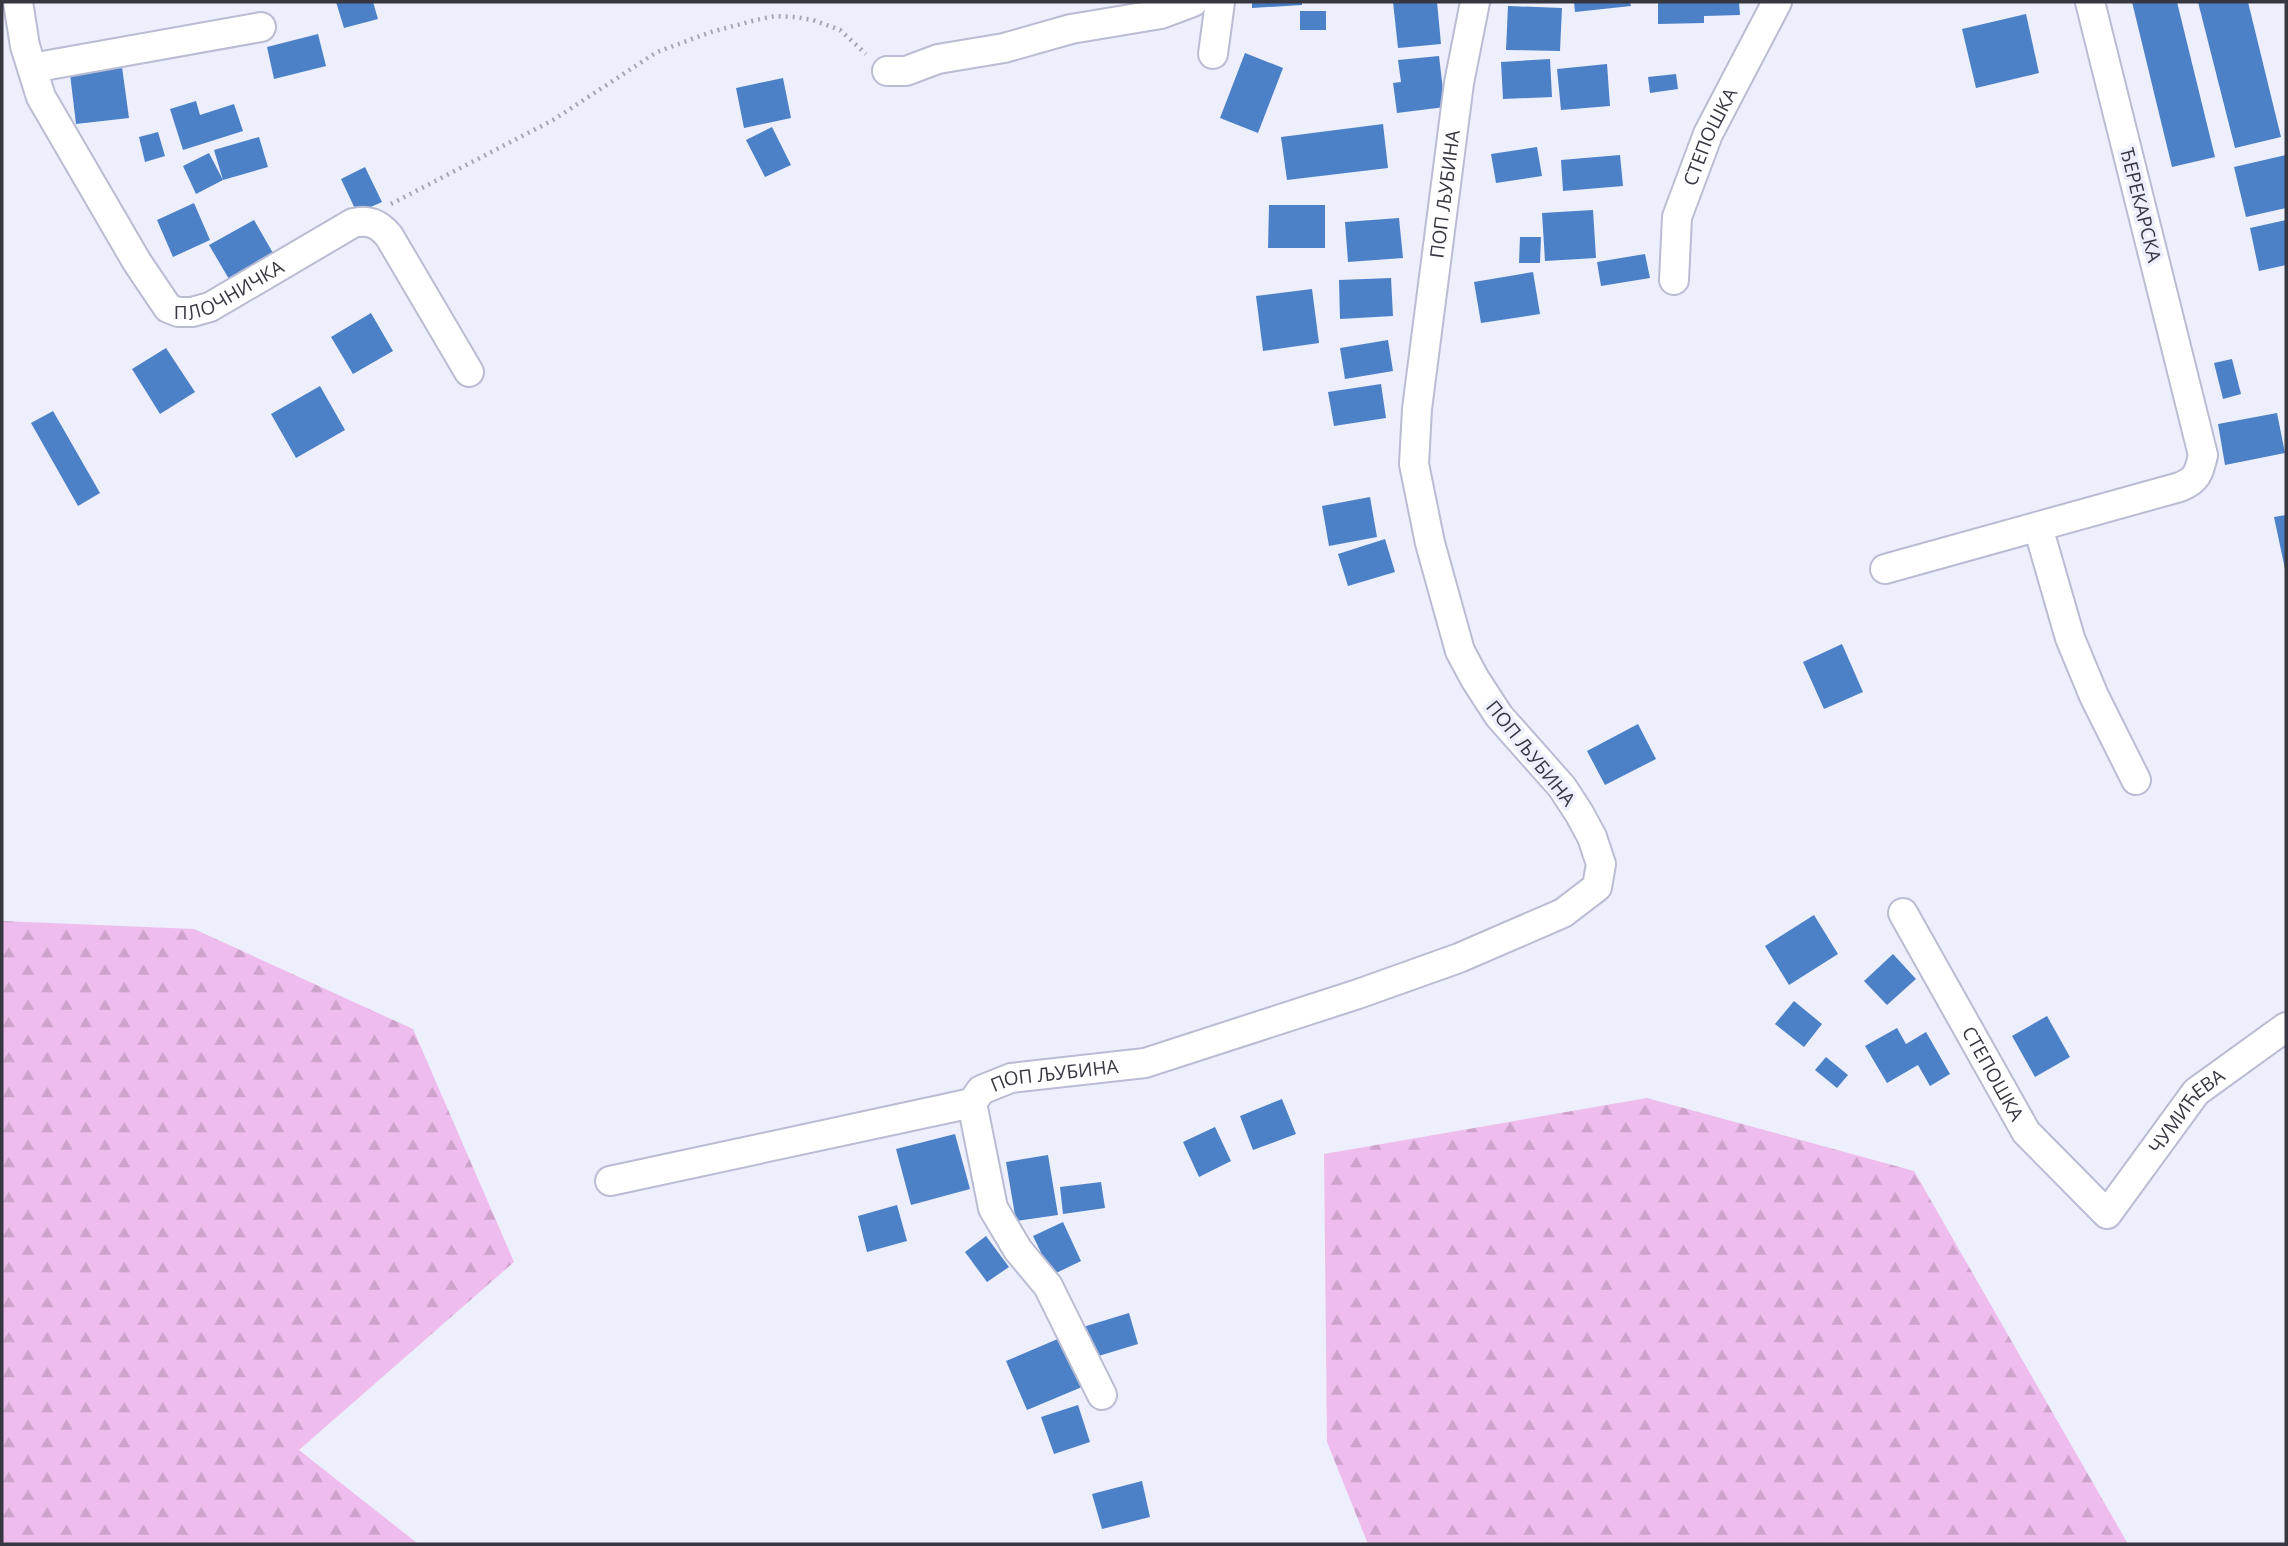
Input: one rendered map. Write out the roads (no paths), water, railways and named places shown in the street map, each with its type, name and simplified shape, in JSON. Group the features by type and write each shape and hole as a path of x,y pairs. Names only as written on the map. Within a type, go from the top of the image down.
{"street":[{"name":"ПЛОЧНИЧКА","path":"18,2 25,46 41,97 137,262 168,307 178,312 192,312 210,307 354,223 361,221 375,224 389,236 469,372"},
{"path":"887,71 906,71 938,59 1004,48 1071,29 1161,14 1193,2"},
{"path":"1213,54 1220,2"},
{"name":"ПОП ЉУБИНА","path":"610,1181 972,1103 981,1090 1010,1078 1145,1063 1358,994 1459,958 1563,913 1597,887 1601,864 1592,837 1579,813 1562,787 1499,716 1460,651 1430,543 1414,464 1417,409 1459,83 1475,2"},
{"name":"СТЕПОШКА","path":"1674,280 1677,217 1708,134 1777,2"},
{"name":"ЂЕРЕКАРСКА","path":"2038,527 2194,481 2203,455 2090,2"},
{"path":"32,68 261,27"},
{"path":"1885,569 2038,527 2070,638 2094,696 2137,780"},
{"name":"СТЕПОШКА","path":"1903,913 2026,1132 2107,1214"},
{"name":"ЧУМИЋЕВА","path":"2107,1214 2196,1092 2286,1027"},
{"name":"ПОП ЉУБИНА","path":"972,1103 993,1208 1017,1250 1048,1286 1102,1395"}]}
